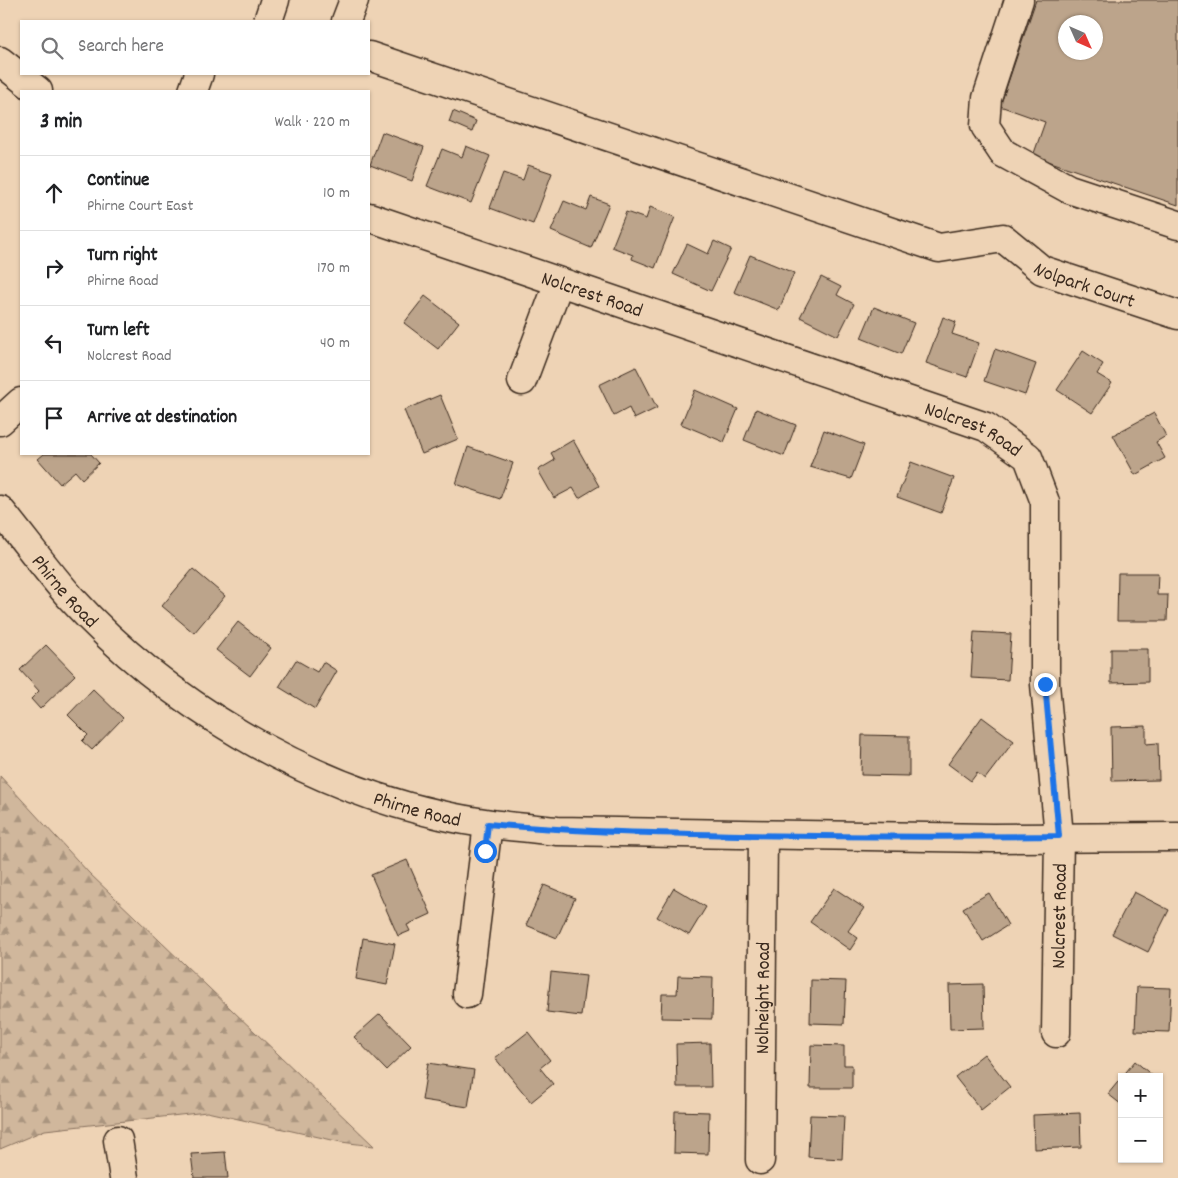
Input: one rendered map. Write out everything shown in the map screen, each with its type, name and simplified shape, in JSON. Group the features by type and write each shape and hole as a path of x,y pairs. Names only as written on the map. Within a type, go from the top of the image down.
{"street":[{"path":"268,20 276,0"},
{"path":"346,20 354,0"},
{"path":"1019,0 987,98 986,126 1004,153 1070,189 1178,225"},
{"name":"Nolpark Court","path":"370,56 939,248 1003,238 1042,270 1178,315"},
{"path":"0,61 37,90"},
{"path":"193,90 199,75"},
{"name":"Nolcrest Road","path":"370,217 986,427 1028,458 1045,502 1045,684 1059,836 1056,1033"},
{"path":"522,381 559,282"},
{"path":"0,421 20,403"},
{"name":"Phirne Road","path":"0,510 71,598 147,670 237,732 338,784 440,815 488,824 557,831 992,838 1059,836 1178,837"},
{"path":"467,994 488,824"},
{"name":"Nolheight Road","path":"760,1160 763,835"},
{"path":"118,1140 124,1178"}],"green space":[{"path":"0,776 89,873 374,1146 341,1142 207,1112 45,1130 0,1149"}],"building":[{"path":"1036,0 1178,0 1178,205 1033,156 1045,122 1000,106"},
{"path":"453,111 476,121 472,132 449,122"},
{"path":"382,132 424,147 412,181 370,165"},
{"path":"466,146 490,156 471,203 427,186 442,149 462,157"},
{"path":"528,165 552,173 533,224 490,208 503,173 523,180"},
{"path":"591,197 609,204 591,248 551,231 564,201 586,210"},
{"path":"650,207 675,217 655,268 632,259 633,255 612,247 626,212 646,219"},
{"path":"714,241 731,249 711,291 673,274 687,244 708,254"},
{"path":"750,255 794,273 779,310 734,292"},
{"path":"821,277 841,287 837,295 854,304 838,336 800,317"},
{"path":"425,296 459,322 438,349 404,323"},
{"path":"874,307 914,323 901,354 861,338"},
{"path":"943,317 956,322 952,334 979,343 967,377 926,363"},
{"path":"995,349 1036,364 1025,395 984,381"},
{"path":"1083,351 1103,364 1097,374 1112,383 1092,413 1057,390"},
{"path":"636,367 657,408 634,419 629,408 614,416 599,385"},
{"path":"695,390 738,409 724,442 681,424"},
{"path":"440,395 458,439 422,454 404,410"},
{"path":"756,409 796,425 784,456 744,440"},
{"path":"1154,413 1166,436 1156,442 1165,458 1135,475 1113,435"},
{"path":"824,430 864,445 851,479 810,467"},
{"path":"573,440 599,486 579,498 573,488 554,498 538,470 555,460 551,453"},
{"path":"468,447 513,463 500,499 456,484"},
{"path":"43,455 92,455 99,463 82,479 75,471 60,484 38,459"},
{"path":"911,462 954,478 941,513 897,497"},
{"path":"193,569 225,596 194,633 162,606"},
{"path":"1118,573 1158,573 1157,595 1168,595 1167,621 1117,621"},
{"path":"238,622 271,648 250,676 216,650"},
{"path":"974,632 1011,634 1008,680 971,678"},
{"path":"46,645 75,675 40,709 31,699 39,691 20,670"},
{"path":"1111,649 1148,649 1148,682 1111,683"},
{"path":"296,660 317,672 323,662 337,671 315,709 279,687"},
{"path":"93,689 123,718 92,750 82,741 88,735 68,715"},
{"path":"982,717 1014,741 985,779 977,773 971,781 948,764"},
{"path":"1146,726 1146,744 1158,743 1159,780 1112,781 1111,727"},
{"path":"862,735 909,736 909,776 861,775"},
{"path":"407,860 431,914 407,925 410,931 398,936 371,875"},
{"path":"544,885 575,898 557,938 526,925"},
{"path":"674,888 706,907 689,935 657,917"},
{"path":"834,888 864,908 848,931 858,938 850,950 810,922"},
{"path":"1134,892 1169,910 1148,952 1112,934"},
{"path":"989,893 1008,925 983,941 963,908"},
{"path":"363,938 395,944 387,985 356,979"},
{"path":"551,972 586,976 581,1016 547,1012"},
{"path":"678,976 713,977 712,1019 661,1018 662,994 677,994"},
{"path":"811,980 846,981 844,1024 810,1023"},
{"path":"983,984 984,1028 950,1029 949,985"},
{"path":"1137,987 1171,988 1169,1032 1135,1031"},
{"path":"380,1014 411,1046 386,1070 354,1037"},
{"path":"528,1032 550,1060 540,1068 553,1084 531,1102 495,1058"},
{"path":"710,1043 711,1087 677,1087 676,1044"},
{"path":"811,1045 844,1046 844,1065 852,1065 852,1088 810,1088"},
{"path":"984,1054 1010,1087 981,1110 955,1077"},
{"path":"1135,1061 1149,1073 1125,1073"},
{"path":"428,1063 474,1070 468,1107 422,1100"},
{"path":"1118,1082 1118,1102 1108,1094"},
{"path":"675,1111 709,1112 708,1154 674,1153"},
{"path":"1080,1113 1081,1147 1034,1149 1033,1115"},
{"path":"810,1115 844,1116 842,1159 808,1157"},
{"path":"225,1152 228,1178 194,1178 191,1154"}],"route":[{"path":"485,851 488,824 557,831 992,838 1059,836 1045,684"}]}
